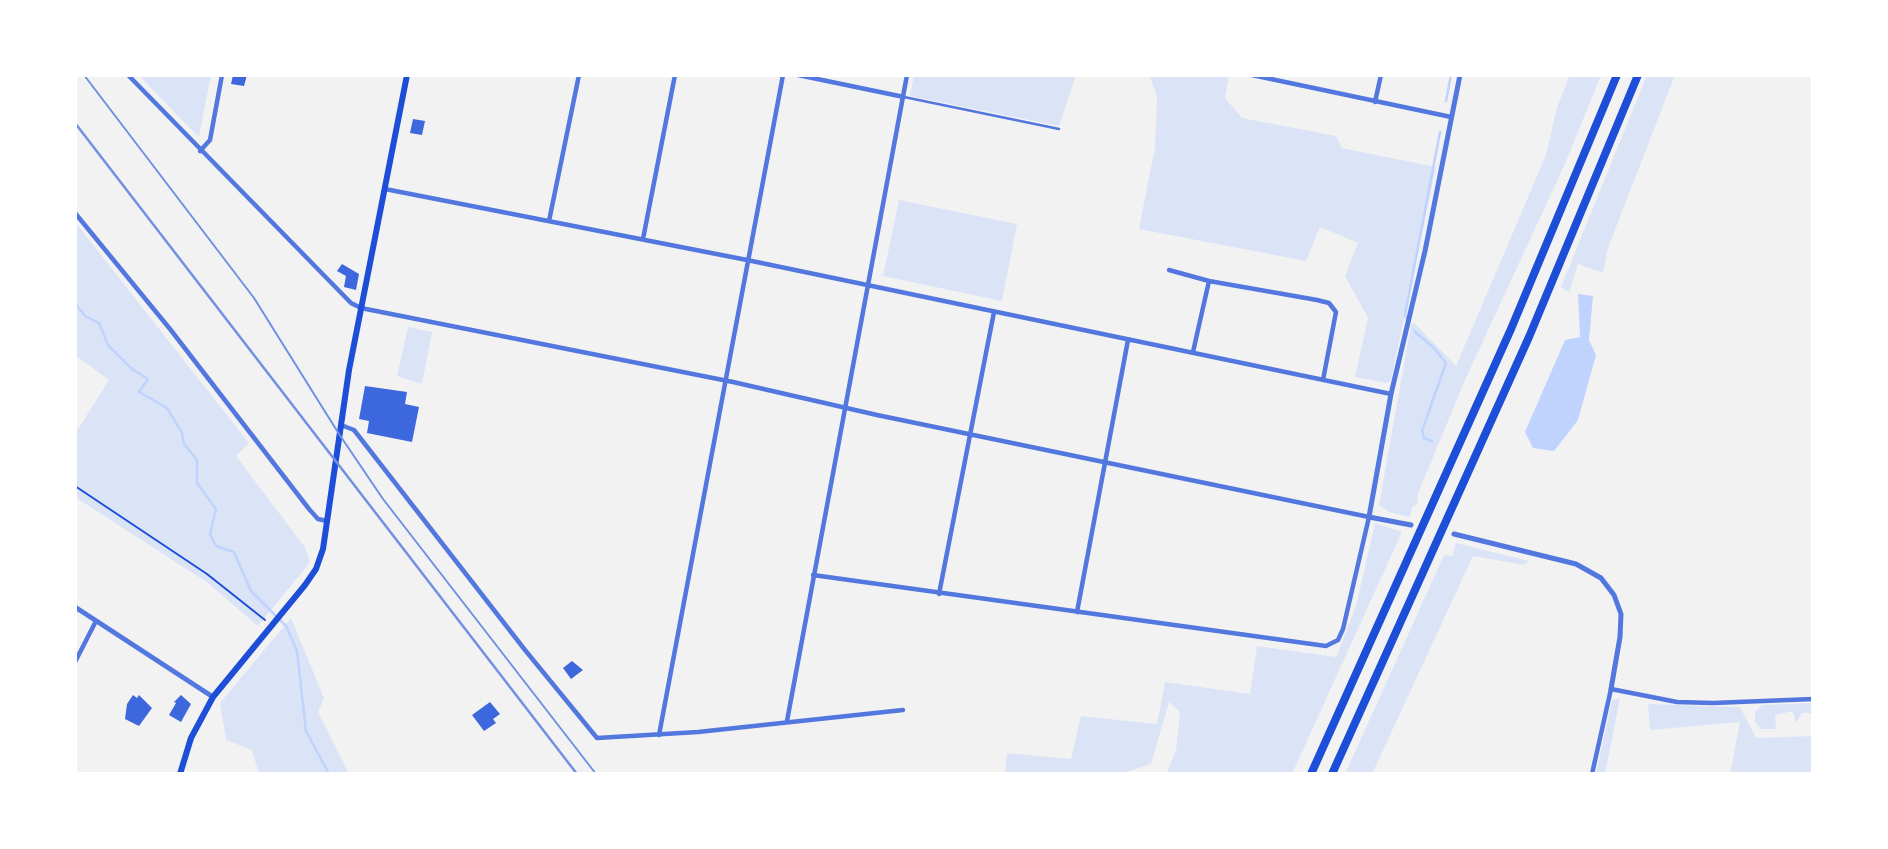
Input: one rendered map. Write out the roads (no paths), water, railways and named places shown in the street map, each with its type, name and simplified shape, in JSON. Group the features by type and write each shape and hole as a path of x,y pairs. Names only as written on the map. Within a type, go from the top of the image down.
{"highway":[{"path":"1311,774 1511,329 1617,75"},
{"path":"1332,774 1534,324 1638,75"}],"main road":[{"path":"180,774 191,738 213,697 269,623 281,613 316,569 327,522 340,425 361,309 407,75"}],"street":[{"path":"128,75 330,282 361,309 725,380 844,408 1411,526"},
{"path":"200,150 209,139 222,75"},
{"path":"549,221 579,75"},
{"path":"643,239 675,75"},
{"path":"659,735 783,75"},
{"path":"798,75 904,97"},
{"path":"787,721 907,75"},
{"path":"1252,75 1451,117"},
{"path":"1376,102 1381,75"},
{"path":"813,575 1315,646 1326,646 1338,640 1343,629 1369,517 1391,394 1460,75"},
{"path":"385,189 747,260 1391,394"},
{"path":"75,213 170,329 309,509 318,519 327,522"},
{"path":"1169,270 1209,281 1317,300 1334,306 1336,312 1323,380"},
{"path":"1193,352 1209,281"},
{"path":"939,594 994,312"},
{"path":"1077,612 1128,340"},
{"path":"340,425 354,430 592,735 602,739 659,735 904,710"},
{"path":"1454,534 1576,564 1601,578 1614,595 1621,614 1611,689 1592,774"},
{"path":"75,607 213,697"},
{"path":"75,662 96,621"},
{"path":"1611,689 1677,702 1813,699"}],"lane":[{"path":"904,97 1059,129"}],"water":[{"path":"1578,294 1593,296 1589,340 1596,355 1578,420 1554,451 1533,448 1525,432 1565,340 1580,337"}],"waterway":[{"path":"1446,101 1451,75"},
{"path":"1407,319 1405,315 1440,132"},
{"path":"75,303 85,316 99,323 108,345 132,369 148,379 139,392 167,408 182,433 184,444 197,460 197,483 216,509 210,534 216,546 234,552 251,591 286,626 297,651 306,731 329,774"},
{"path":"1414,331 1434,348 1446,363 1422,431 1424,438 1432,441"}],"tram line":[{"path":"84,75 254,298 383,499 596,774"}],"railway":[{"path":"75,123 577,774"}]}
